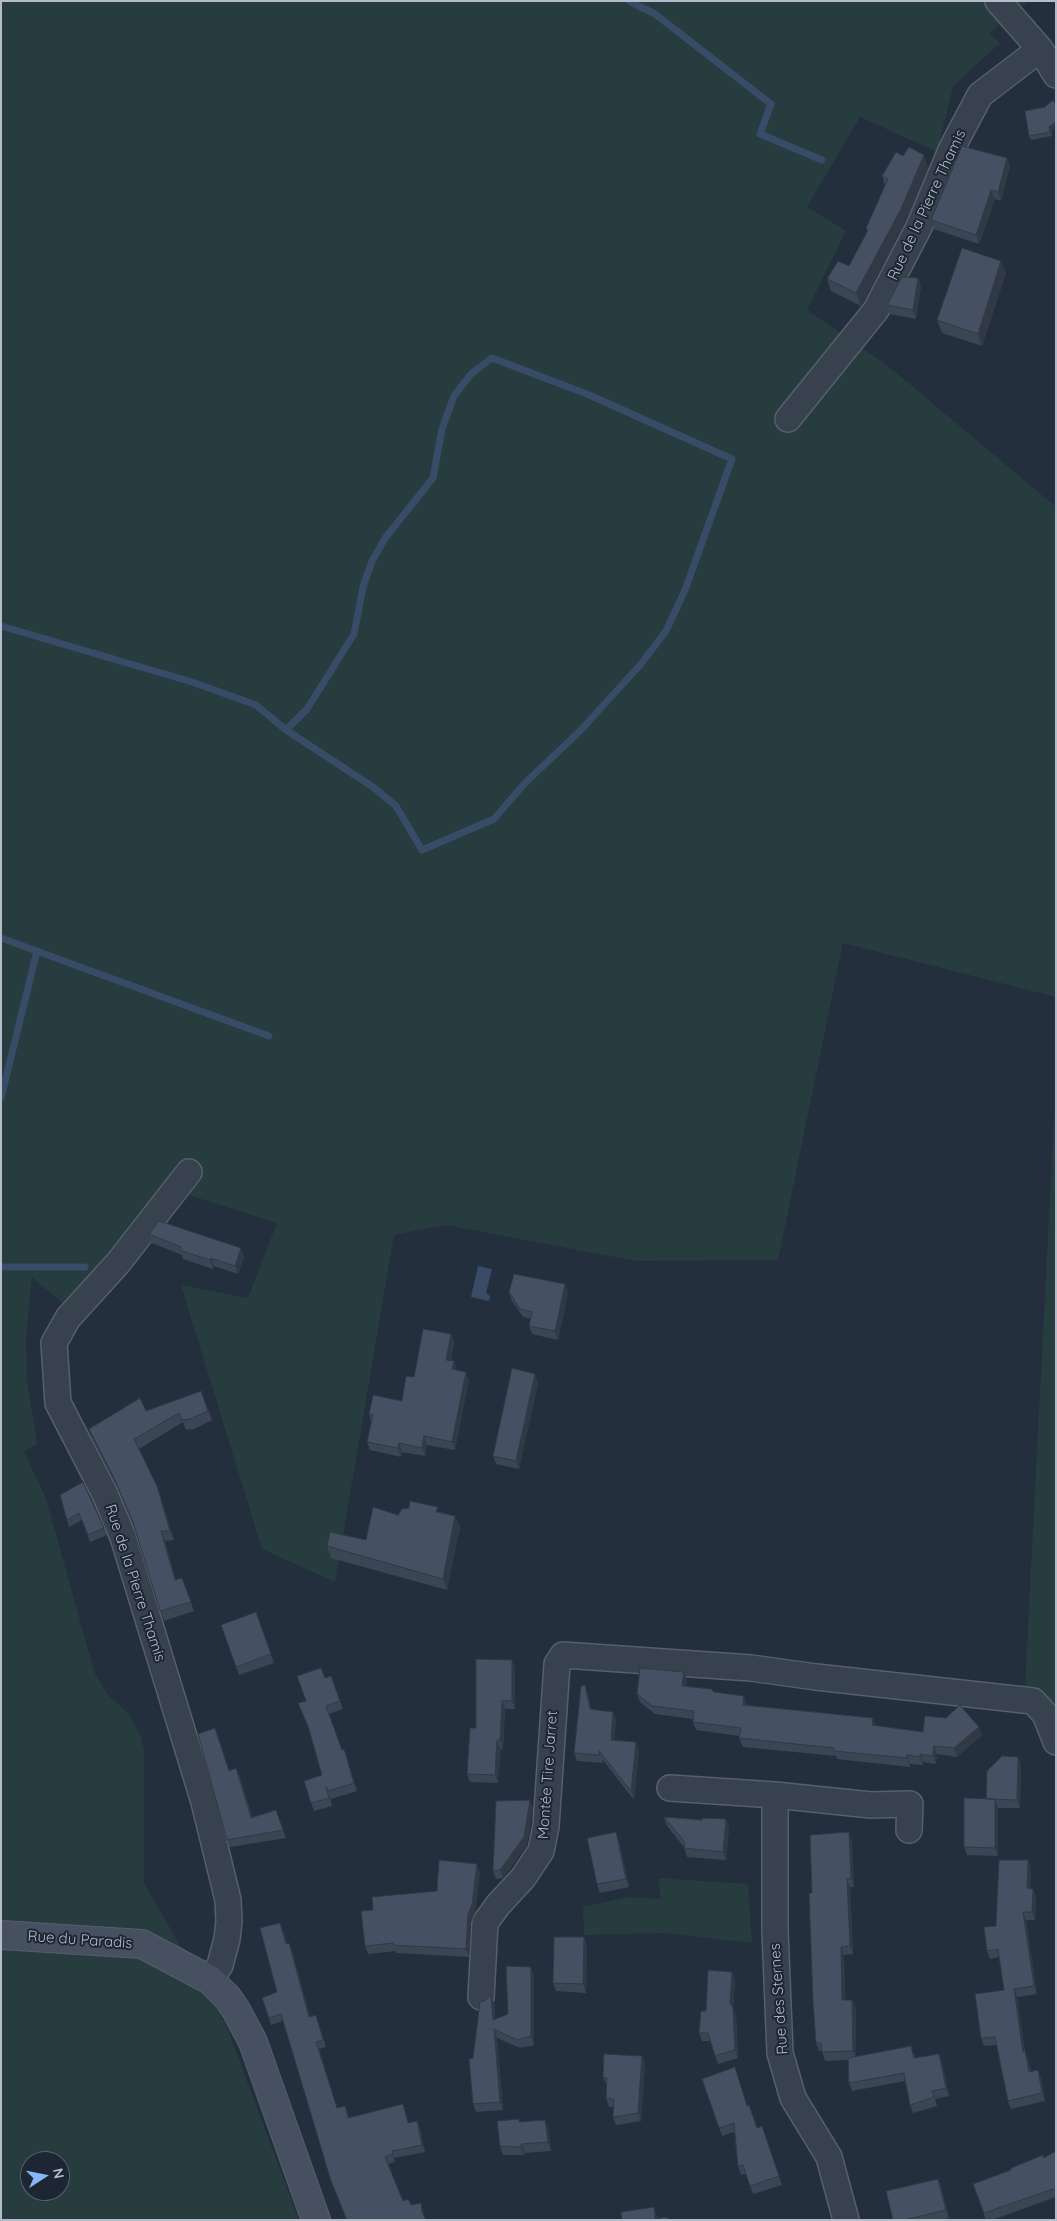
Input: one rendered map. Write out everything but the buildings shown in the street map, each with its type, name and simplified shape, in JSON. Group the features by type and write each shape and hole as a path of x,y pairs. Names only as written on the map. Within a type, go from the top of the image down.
{"main road":[{"name":"Rue du Paradis","path":"1,1936 100,1940 142,1944 210,1980 227,1997 253,2042 316,2220"}],"street":[{"path":"998,1 1040,50 1056,75"},
{"name":"Rue de la Pierre Thamis","path":"788,419 876,310 919,227 952,148 980,95 1040,50"},
{"name":"Rue de la Pierre Thamis","path":"189,1172 118,1263 68,1318 54,1343 58,1403 106,1494 123,1538 204,1802 226,1891 229,1921 227,1939 220,1965 210,1980"},
{"name":"Montée Tire Jarret","path":"481,1997 485,1923 498,1904 523,1878 542,1851 546,1826 556,1664 563,1655 751,1668 1033,1701 1045,1714 1056,1742"},
{"path":"670,1788 775,1795 871,1805 910,1804 909,1830"},
{"name":"Rue des Sternes","path":"775,1795 775,1931 780,2053 792,2098 830,2157 846,2220"}],"green space":[{"path":"1,1 1029,1 989,33 1000,43 953,86 937,152 860,117 807,207 846,231 807,310 887,365 1056,507 1056,997 843,943 778,1260 636,1261 446,1225 394,1235 335,1582 262,1549 181,1285 248,1298 277,1223 163,1187 69,1309 32,1277 26,1340 27,1380 37,1444 24,1451 46,1499 95,1674 109,1696 129,1714 141,1737 144,1750 144,1883 226,2025 299,2220 1,2220"},
{"path":"1056,1080 1056,1704 1025,1686"},
{"path":"658,1878 748,1884 752,1943 663,1933 584,1935 583,1907 628,1897 661,1899"}],"water":[{"path":"478,1266 492,1269 486,1293 490,1296 489,1301 471,1297"}],"waterway":[{"path":"629,1 655,14 771,104 760,134 822,160"},
{"path":"1,626 192,682 256,705 286,730 373,787 396,806 422,850 494,819 525,783 580,731 641,664 666,631 685,590 732,459 587,394 492,358 471,374 454,396 442,429 433,478 386,537 372,561 363,587 354,634 307,709 286,730"},
{"path":"1,938 269,1036"},
{"path":"1,1098 37,951"},
{"path":"1,1267 85,1267"}]}
